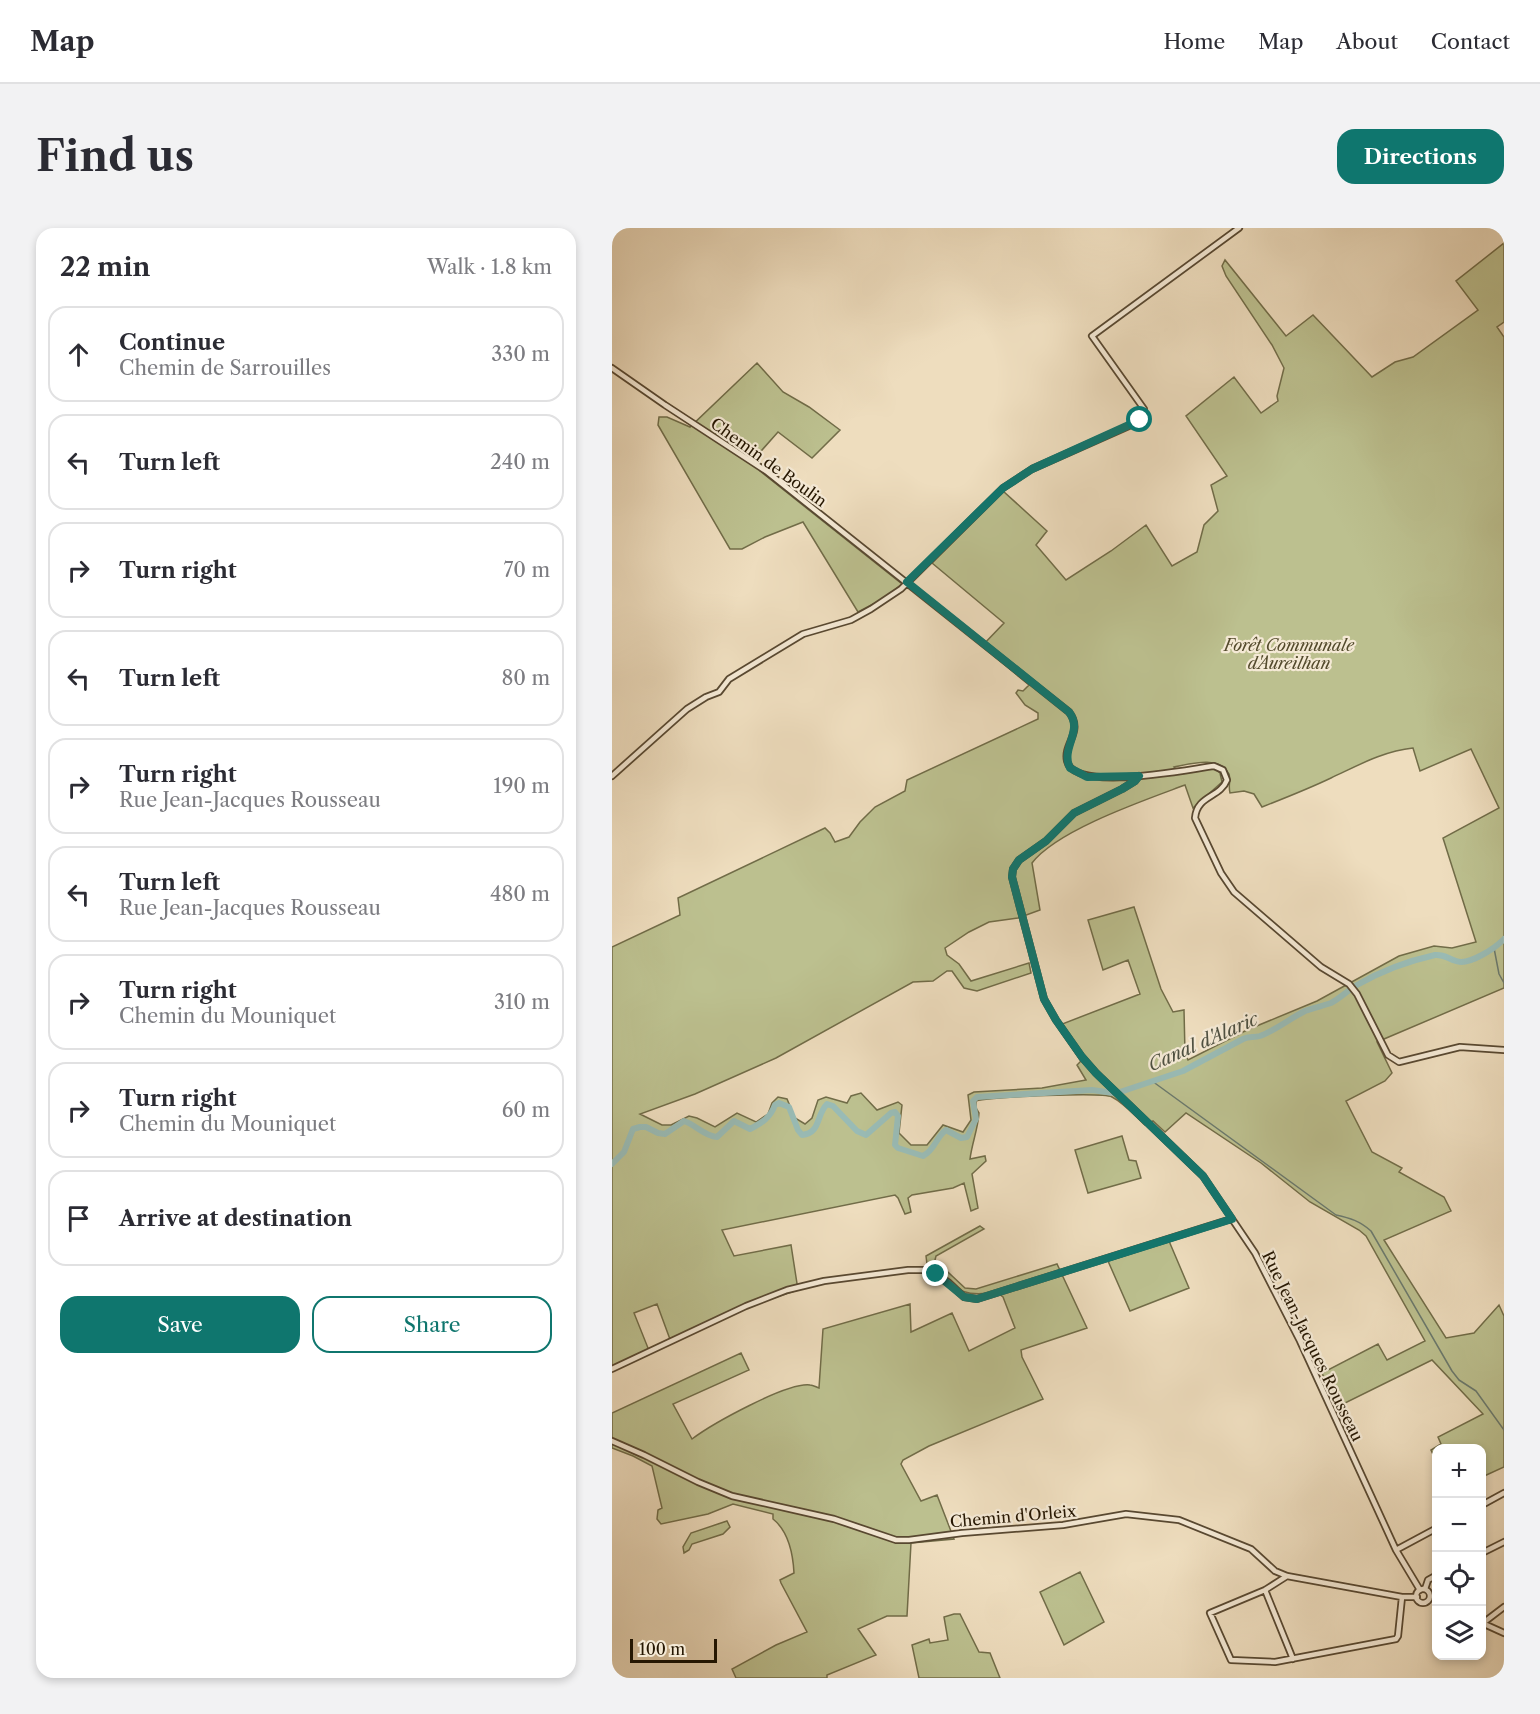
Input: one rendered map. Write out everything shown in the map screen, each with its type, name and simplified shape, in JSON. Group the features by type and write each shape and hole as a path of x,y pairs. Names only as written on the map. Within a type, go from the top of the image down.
{"street":[{"path":"612,776 687,709 719,692 729,679 803,634 851,620 901,589 1003,488 1032,469 1131,425 1144,416 1144,409 1092,336 1239,228"},
{"name":"Chemin de Boulin","path":"612,368 766,471 1069,712 1073,717 1075,730 1067,753 1070,768 1087,777 1139,776"},
{"path":"1139,776 1214,766 1223,770 1227,780 1225,786 1199,804 1195,818 1226,882 1251,909 1321,967 1349,984 1357,994 1388,1054 1399,1062 1460,1047 1504,1050"},
{"name":"Rue Jean-Jacques Rousseau","path":"1139,776 1122,789 1074,813 1046,841 1019,860 1013,869 1012,877 1044,999 1082,1057 1203,1176 1255,1253 1300,1341 1396,1550 1422,1590 1430,1594 1432,1600"},
{"path":"612,1369 746,1306 806,1285 908,1270 930,1270 964,1297 977,1299 1232,1219"},
{"name":"Chemin d'Orleix","path":"612,1441 732,1496 834,1519 896,1540 1063,1526 1126,1514 1179,1520 1251,1549 1275,1571 1287,1576 1402,1598 1417,1597 1423,1602 1432,1600"},
{"path":"1486,1503 1503,1495"},
{"path":"1396,1550 1432,1531"},
{"path":"1484,1552 1504,1542"},
{"path":"1287,1576 1265,1590 1210,1613 1228,1655 1235,1662 1275,1662 1396,1639 1402,1598"},
{"path":"1417,1597 1432,1578"},
{"path":"1265,1590 1293,1659"},
{"path":"1486,1620 1504,1607"},
{"path":"1486,1625 1504,1634"}],"green space":[{"name":"Forêt Communale d'Aureilhan","path":"1504,243 1504,322 1497,327 1504,337 1504,988 1377,1042 1392,1073 1385,1081 1346,1101 1372,1152 1402,1168 1399,1172 1444,1197 1451,1211 1384,1240 1446,1338 1474,1333 1499,1305 1504,1316 1504,1467 1486,1475 1486,1444 1441,1444 1438,1437 1483,1414 1432,1360 1337,1407 1322,1373 1378,1344 1387,1360 1425,1341 1366,1236 1310,1202 1261,1163 1186,1113 1165,1132 1153,1121 1145,1125 1121,1103 1112,1097 1104,1096 1046,1096 976,1101 979,1113 970,1159 985,1156 986,1161 972,1174 978,1208 971,1211 964,1183 953,1188 912,1195 908,1198 911,1212 905,1214 895,1195 722,1230 734,1256 791,1245 798,1290 761,1302 671,1342 657,1304 634,1313 650,1353 612,1371 612,947 680,915 678,898 825,828 835,842 849,837 875,807 905,791 907,780 1038,719 1038,713 1025,705 1016,693 1018,690 1023,691 1029,685 982,646 1004,623 932,563 1003,491 1047,531 1036,545 1066,580 1146,525 1172,566 1197,552 1204,525 1218,511 1211,485 1227,476 1186,416 1234,377 1261,413 1278,401 1277,396 1284,368 1272,345 1226,276 1222,266 1225,260 1286,336 1313,315 1372,377 1395,362 1413,357 1478,310 1456,281","holes":["1413,748 1420,771 1471,749 1499,808 1443,838 1476,942 1452,948 1434,946 1399,956 1317,1001 1247,1030 1188,1060 1185,1053 1184,1010 1173,1012 1161,989 1134,907 1088,920 1103,970 1128,960 1140,994 1057,1026 1081,1061 1077,1065 1086,1080 1042,1088 974,1092 968,1095 971,1120 963,1132 943,1125 927,1145 911,1145 899,1133 902,1105 898,1102 877,1110 861,1093 851,1096 847,1103 826,1097 818,1100 812,1118 805,1124 795,1118 787,1099 778,1097 772,1103 768,1114 756,1122 737,1113 715,1127 689,1116 671,1125 662,1125 640,1114 695,1094 776,1058 913,982 933,981 947,971 952,971 964,988 977,991 1031,973 1029,963 971,981 959,964 947,955 945,948 989,922 1018,918 1040,910 1032,863 1061,839 1103,817 1185,785 1193,808 1222,782 1220,773 1214,768 1178,772 1174,767 1204,762 1219,764 1229,774 1230,793 1244,791 1254,794 1262,807 1391,752"]},
{"path":"757,363 783,392 809,407 840,430 812,458 778,432 754,459 764,466 760,471 902,584 883,599 858,612 803,522 742,549 730,549 658,425 659,417 667,417 690,427"},
{"path":"1122,1136 1129,1160 1136,1161 1141,1178 1088,1193 1075,1150"},
{"path":"980,1226 984,1229 936,1256 935,1260 965,1288 976,1289 1057,1264 1087,1328 1021,1350 1022,1357 1043,1399 929,1446 903,1460 901,1464 921,1501 937,1495 954,1539 911,1543 907,1616 887,1616 858,1629 876,1655 827,1675 827,1678 736,1678 732,1669 776,1645 807,1632 780,1580 794,1573 786,1536 773,1519 773,1514 733,1504 708,1514 661,1524 657,1519 658,1510 662,1508 652,1466 612,1448 612,1413 741,1353 749,1370 673,1404 692,1439 732,1415 785,1390 811,1385 819,1388 823,1329 910,1304 911,1332 952,1313 969,1351 1015,1328 1003,1297 996,1292 973,1294 958,1289 927,1264 926,1256"},
{"path":"1169,1241 1189,1288 1130,1311 1108,1261"},
{"path":"727,1521 730,1527 723,1534 692,1544 684,1553 683,1547 691,1533"},
{"path":"1080,1572 1104,1622 1064,1645 1040,1592"},
{"path":"960,1614 979,1652 990,1653 1000,1678 919,1678 912,1645 929,1639 930,1643 948,1640 944,1617"}],"waterway":[{"name":"Canal d'Alaric","path":"612,1164 624,1152 633,1129 646,1127 665,1134 684,1121 708,1135 717,1137 734,1121 750,1129 766,1119 775,1105 779,1103 789,1107 802,1135 812,1131 827,1104 833,1106 857,1131 866,1135 895,1112 898,1116 895,1145 923,1156 946,1130 961,1138 967,1137 976,1119 973,1101 977,1097 1092,1090 1120,1092 1183,1071 1243,1039 1266,1034 1305,1011 1331,1003 1357,985 1395,967 1435,955 1461,962 1468,961 1475,959 1504,939"},
{"path":"1494,948 1499,974 1504,983"},
{"path":"1152,1081 1336,1215 1355,1220 1371,1231 1452,1371 1459,1380 1476,1391 1504,1430"}],"route":[{"path":"936,1274 964,1297 977,1299 1232,1219 1203,1176 1096,1073 1056,1020 1044,999 1012,877 1013,869 1019,860 1046,841 1074,813 1122,789 1139,776 1087,777 1070,768 1066,757 1075,730 1073,717 1069,712 907,582 1003,488 1032,469 1140,420"}]}
